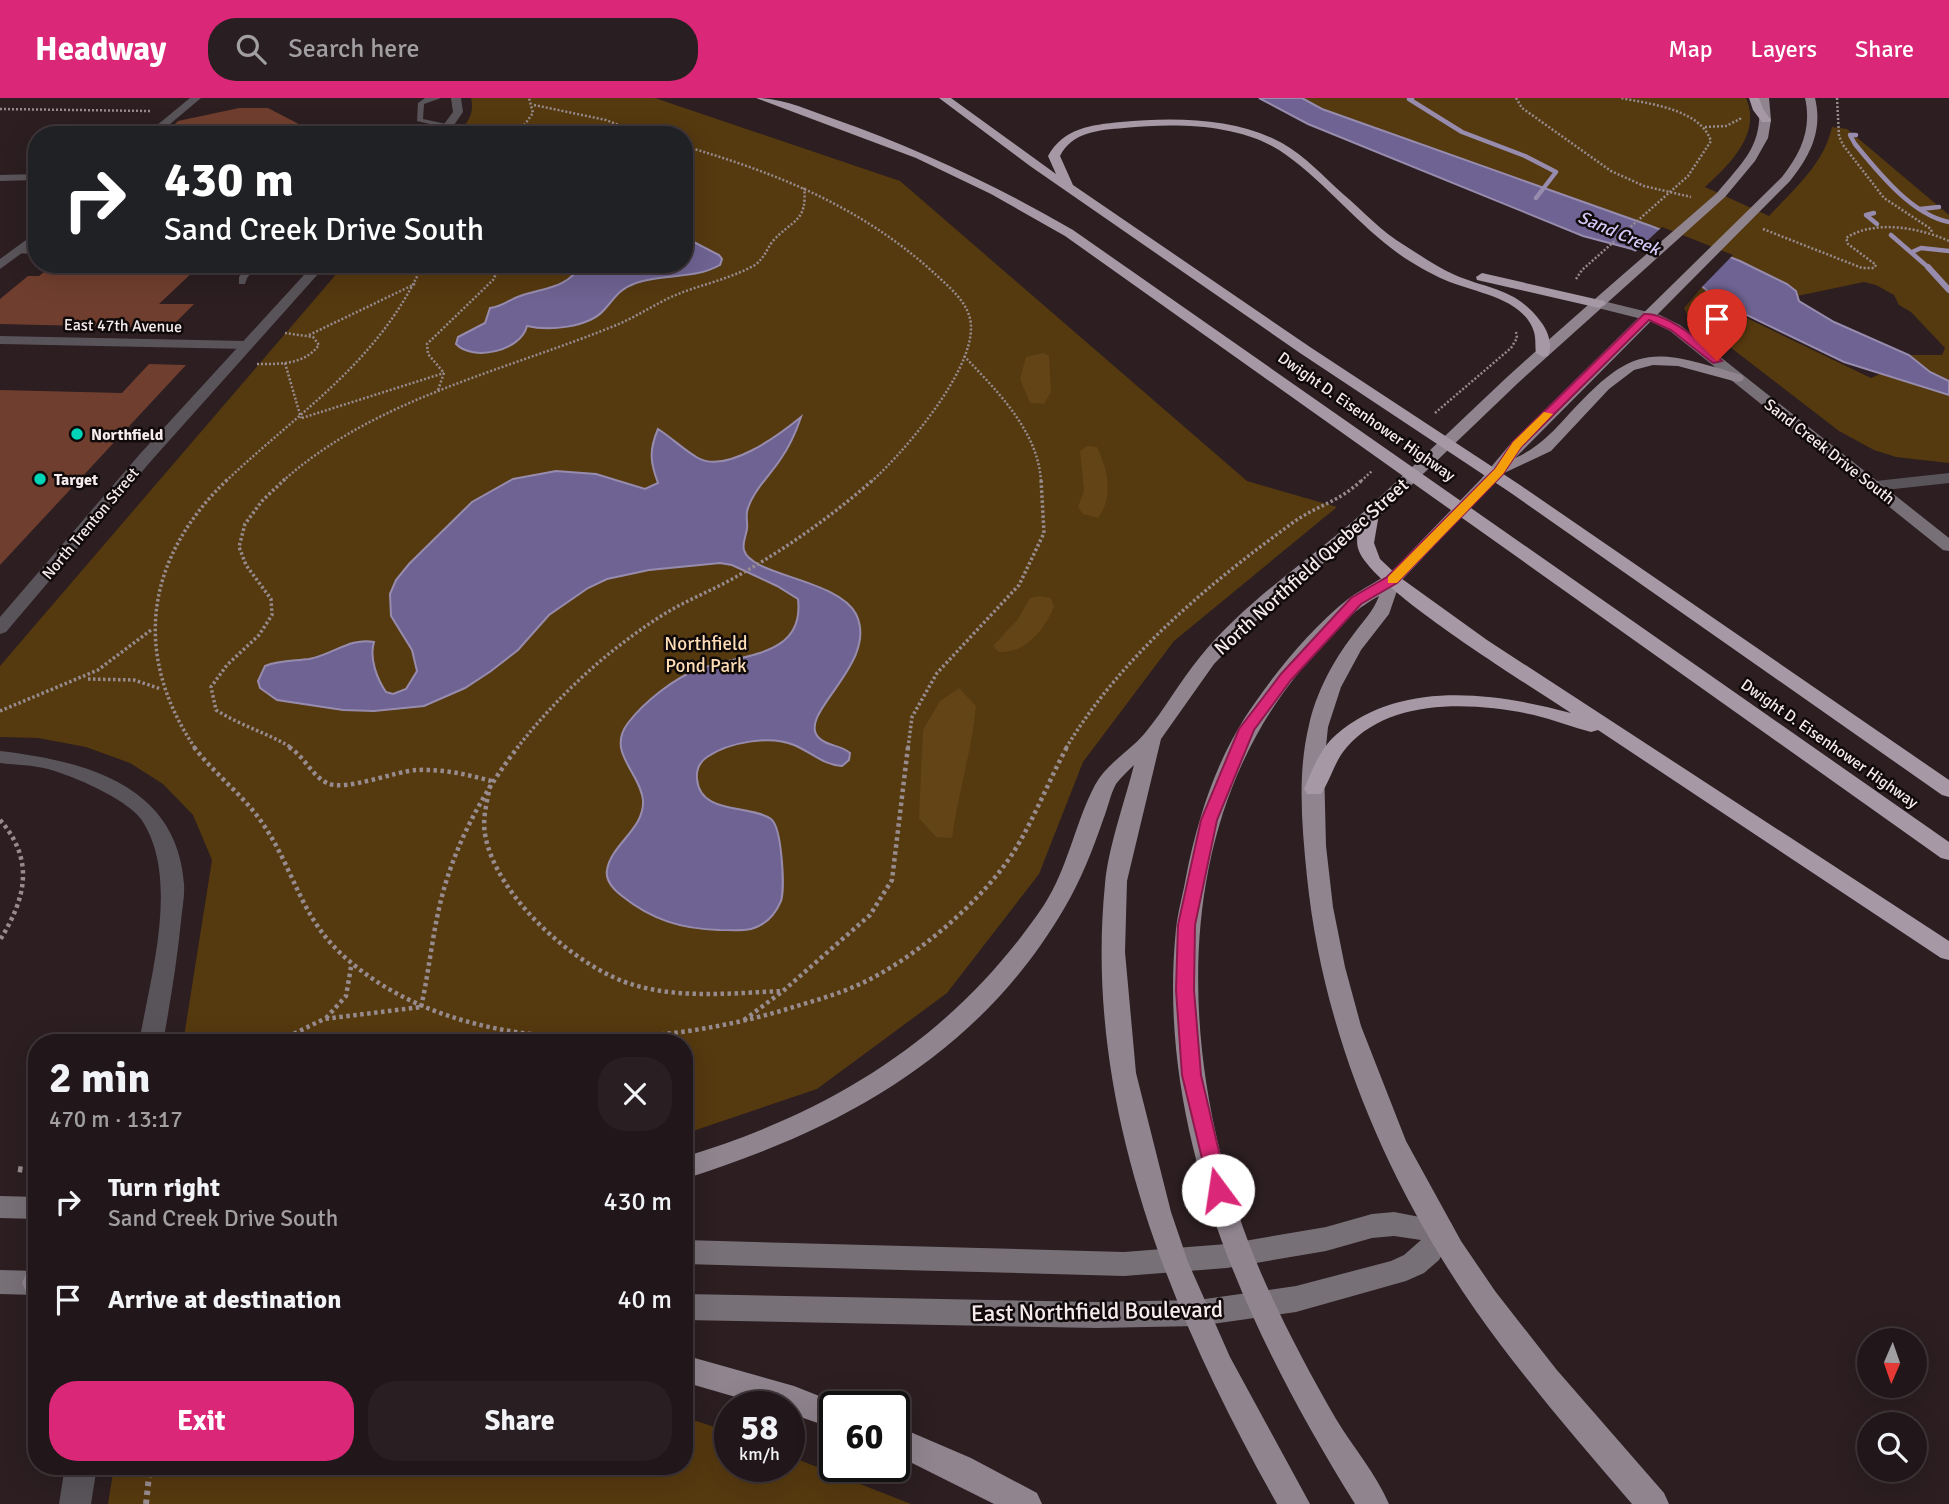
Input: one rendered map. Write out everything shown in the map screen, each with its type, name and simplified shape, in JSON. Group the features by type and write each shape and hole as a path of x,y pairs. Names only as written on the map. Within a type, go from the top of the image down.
{"highway":[{"name":"Dwight D. Eisenhower Highway","path":"761,98 834,121 920,156 977,182 1069,233 1949,853"},
{"name":"Dwight D. Eisenhower Highway","path":"944,98 1071,189 1305,350 1514,488 1949,790"},
{"path":"1754,98 1758,110 1766,120"},
{"path":"1071,189 1056,166 1054,155 1059,145 1083,133 1118,124 1149,122 1202,124 1235,129 1283,148 1375,229 1416,258 1449,277 1501,295 1524,308 1541,331 1543,353"},
{"path":"1416,258 1599,304"},
{"path":"1371,514 1366,531 1368,553 1392,580 1480,644 1949,952"},
{"path":"1314,789 1342,739 1356,727 1407,707 1454,702 1507,704 1560,715 1626,739"}],"main road":[{"name":"North Northfield Quebec Street","path":"1294,1504 1229,1386 1174,1262 1157,1212 1123,1073 1113,952 1116,881 1151,739 1207,660 1256,610 1371,514 1543,353 1721,195 1763,138 1766,120 1764,98"},
{"path":"1373,1504 1351,1472 1287,1360 1263,1312 1230,1232 1209,1156 1192,1075 1185,953 1193,887 1209,820 1247,729 1286,677 1356,601 1392,580 1499,471 1517,445 1786,179 1805,155 1812,131 1810,98"},
{"name":"Sand Creek Drive South","path":"1599,304 1648,316 1675,328 1949,546"},
{"path":"1499,471 1543,450 1623,369 1632,365 1643,361 1672,361 1737,378"},
{"path":"1392,580 1382,610 1342,666 1322,713 1316,739 1314,789 1318,890 1334,975 1349,1028 1397,1149 1441,1231 1484,1297 1532,1362 1653,1504"},
{"path":"693,1166 789,1130 849,1100 907,1064 950,1032 1026,950 1055,905 1073,870 1107,783 1151,739"},
{"path":"5,1207 28,1208"},
{"path":"693,1252 1061,1264 1188,1260 1326,1239 1372,1226 1394,1224 1441,1231"},
{"name":"East Northfield Boulevard","path":"693,1307 1097,1315 1198,1313 1240,1309 1296,1300 1350,1286 1414,1264 1429,1252 1441,1231"},
{"path":"0,1282 28,1284"},
{"path":"693,1371 819,1409"},
{"path":"910,1446 1026,1504"}],"street":[{"path":"160,126 196,98"},
{"path":"448,126 458,112 456,98"},
{"path":"0,178 28,177"},
{"path":"0,265 28,243"},
{"name":"North Trenton Street","path":"0,628 228,365 313,273"},
{"name":"East 47th Avenue","path":"0,340 246,345"},
{"path":"1876,486 1949,478"},
{"path":"0,757 50,763 106,783 148,813 166,847 173,885 167,947 152,1034"},
{"path":"75,1504 80,1475"}],"lane":[{"path":"431,126 419,120 421,103 438,98"},
{"path":"18,251 28,251"},
{"path":"242,282 247,273"}],"path":[{"path":"527,126 534,115 534,105 529,98"},
{"path":"1575,283 1578,275 1688,176 1711,141 1711,135 1703,127 1672,111 1621,98"},
{"path":"1837,98 1839,136 1843,145 1884,198 1931,229 1932,233 1949,241"},
{"path":"534,105 606,120 622,126"},
{"path":"1703,127 1726,126 1737,122 1740,119 1738,107"},
{"path":"0,109 179,111"},
{"path":"421,1006 441,900 458,846 491,781 547,713 610,652 658,618 763,560 866,486 911,443 939,403 964,356 971,325 965,309 951,289 890,236 854,212 804,186 744,162 693,148"},
{"path":"491,781 454,771 414,770 358,783 330,785 314,774 301,754 271,734 238,724 216,710 211,687 228,663 260,636 274,613 271,596 247,570 239,547 244,522 263,498 288,476 351,435 438,390 595,334 636,317 669,298 746,269 764,258 771,244 796,224 807,204 804,186"},
{"path":"420,273 416,283 377,339 301,418 237,470 204,505 179,538 162,576 152,630 162,689 187,737 210,767 259,817 273,841 300,904 351,966 421,1006 474,1023 542,1034"},
{"path":"444,373 428,354 427,344 493,280 496,273"},
{"path":"258,332 308,335 416,283"},
{"path":"1448,401 1511,348 1517,338 1516,331"},
{"path":"228,365 285,363 306,357 317,349 317,341 308,335"},
{"path":"740,1023 783,991 870,915 892,880 912,717 937,673 1019,585 1044,533 1040,461 1008,402 964,356"},
{"path":"285,363 301,418"},
{"path":"438,390 444,373"},
{"path":"301,418 444,373"},
{"path":"683,1034 740,1023 846,990 886,971 926,942 961,912 1009,860 1054,771 1095,705 1126,667 1182,614 1293,523 1346,495"},
{"path":"0,711 86,679 121,658 152,630"},
{"path":"86,679 124,678 145,681 162,689"},
{"path":"491,781 485,834 496,873 524,908 577,957 633,985 706,995 783,991"},
{"path":"0,820 21,847 24,873 20,900 0,940"},
{"path":"293,1034 324,1019 340,1005 352,984 351,966"},
{"path":"324,1019 421,1006"},
{"path":"18,1169 28,1171"},
{"path":"146,1504 149,1475"}],"green space":[{"name":"Northfield Pond Park","path":"471,98 655,98 900,181 1247,481 1337,507 1174,641 1083,762 1039,874 947,993 817,1089 693,1131 693,1034 184,1034 212,860 193,815 163,784 130,763 86,747 38,738 0,737 0,666 337,273 693,273 693,126 464,126 471,114"},
{"path":"1302,98 1746,98 1750,124 1746,136 1733,159 1705,187 1769,216 1815,164 1832,127 1847,129 1949,215 1949,381 1930,372 1909,355 1942,355 1945,348 1911,312 1899,305 1894,295 1876,285 1864,282 1797,296 1787,284 1740,261 1651,226 1322,109"},
{"path":"1702,287 1732,309 1730,310 1871,378 1882,373 1949,395 1949,463 1896,457 1874,450 1839,431 1687,314 1684,308"},
{"path":"693,1420 714,1427 714,1482 805,1482 805,1462 819,1468 819,1482 855,1482 911,1504 108,1504 113,1475 693,1475"}],"shaded area":[{"path":"1043,353 1049,356 1051,392 1044,404 1030,403 1020,379 1026,357"},
{"path":"1087,446 1097,447 1108,483 1106,501 1098,518 1083,514 1078,507 1084,491 1080,451"},
{"path":"1030,598 1051,598 1054,607 1045,624 1033,638 1017,649 999,652 993,646 1018,619"},
{"path":"959,688 976,706 974,723 952,838 936,837 919,818 923,730 940,701"}],"water":[{"name":"Sand Creek","path":"1259,98 1302,98 1322,109 1651,226 1740,261 1787,284 1796,291 1799,301 1834,322 1909,355 1930,372 1949,381 1949,395 1844,362 1722,303 1677,270 1632,249 1583,236 1308,124"},
{"path":"693,242 722,259 720,265 710,270 630,285 588,321 556,328 527,326 516,342 496,351 473,352 456,344 458,337 485,323 490,308 547,289 575,273 693,273"},
{"path":"801,417 787,449 751,501 747,513 744,550 750,559 762,566 814,585 846,602 856,614 860,632 857,651 849,668 818,715 815,727 822,740 850,753 849,760 842,766 823,761 794,745 762,740 726,747 705,759 698,769 700,790 707,798 716,804 762,814 775,824 782,858 782,894 776,911 761,925 747,930 719,930 692,928 668,922 633,904 616,891 607,878 607,870 615,852 639,820 642,810 641,790 622,753 622,733 642,707 680,678 699,669 750,656 781,643 791,633 797,618 798,599 777,586 732,565 720,563 649,570 607,579 588,588 549,615 518,650 491,671 465,688 424,706 374,711 343,710 277,700 260,688 258,681 265,666 309,659 349,644 366,641 374,642 375,668 386,692 393,694 406,689 417,671 412,650 391,616 390,594 396,580 472,502 513,479 556,471 596,474 645,489 658,483 652,456 658,429 698,458 710,462 723,461 752,450"}],"pier":[{"path":"1662,227 1733,255 1700,289 1675,273 1633,254"}],"building":[{"path":"239,108 268,108 303,126 173,126 178,121"},
{"path":"43,273 192,273 159,304 194,304 170,328 0,324 0,299 28,276 39,276"},
{"name":"Target","path":"149,364 186,365 0,565 0,390 122,393"}],"waterway":[{"path":"1412,98 1409,99 1462,132 1525,156 1556,172 1536,198"},
{"path":"1856,135 1850,135 1855,144 1897,191 1922,211 1949,222"},
{"path":"1920,209 1939,207"},
{"path":"1874,213 1866,215 1877,224"},
{"path":"1891,235 1929,268"},
{"path":"1912,252 1921,248 1949,251"},
{"path":"1929,268 1949,290"}],"slow traffic":[{"path":"1392,580 1499,471 1517,445 1548,414"}],"place":[{"name":"Northfield","path":"77,434"},
{"name":"Target","path":"40,479"}],"route":[{"path":"1218,1190 1192,1075 1185,990 1186,925 1209,820 1247,729 1286,677 1356,601 1392,580 1499,471 1517,445 1648,316 1675,328 1717,361"}]}
